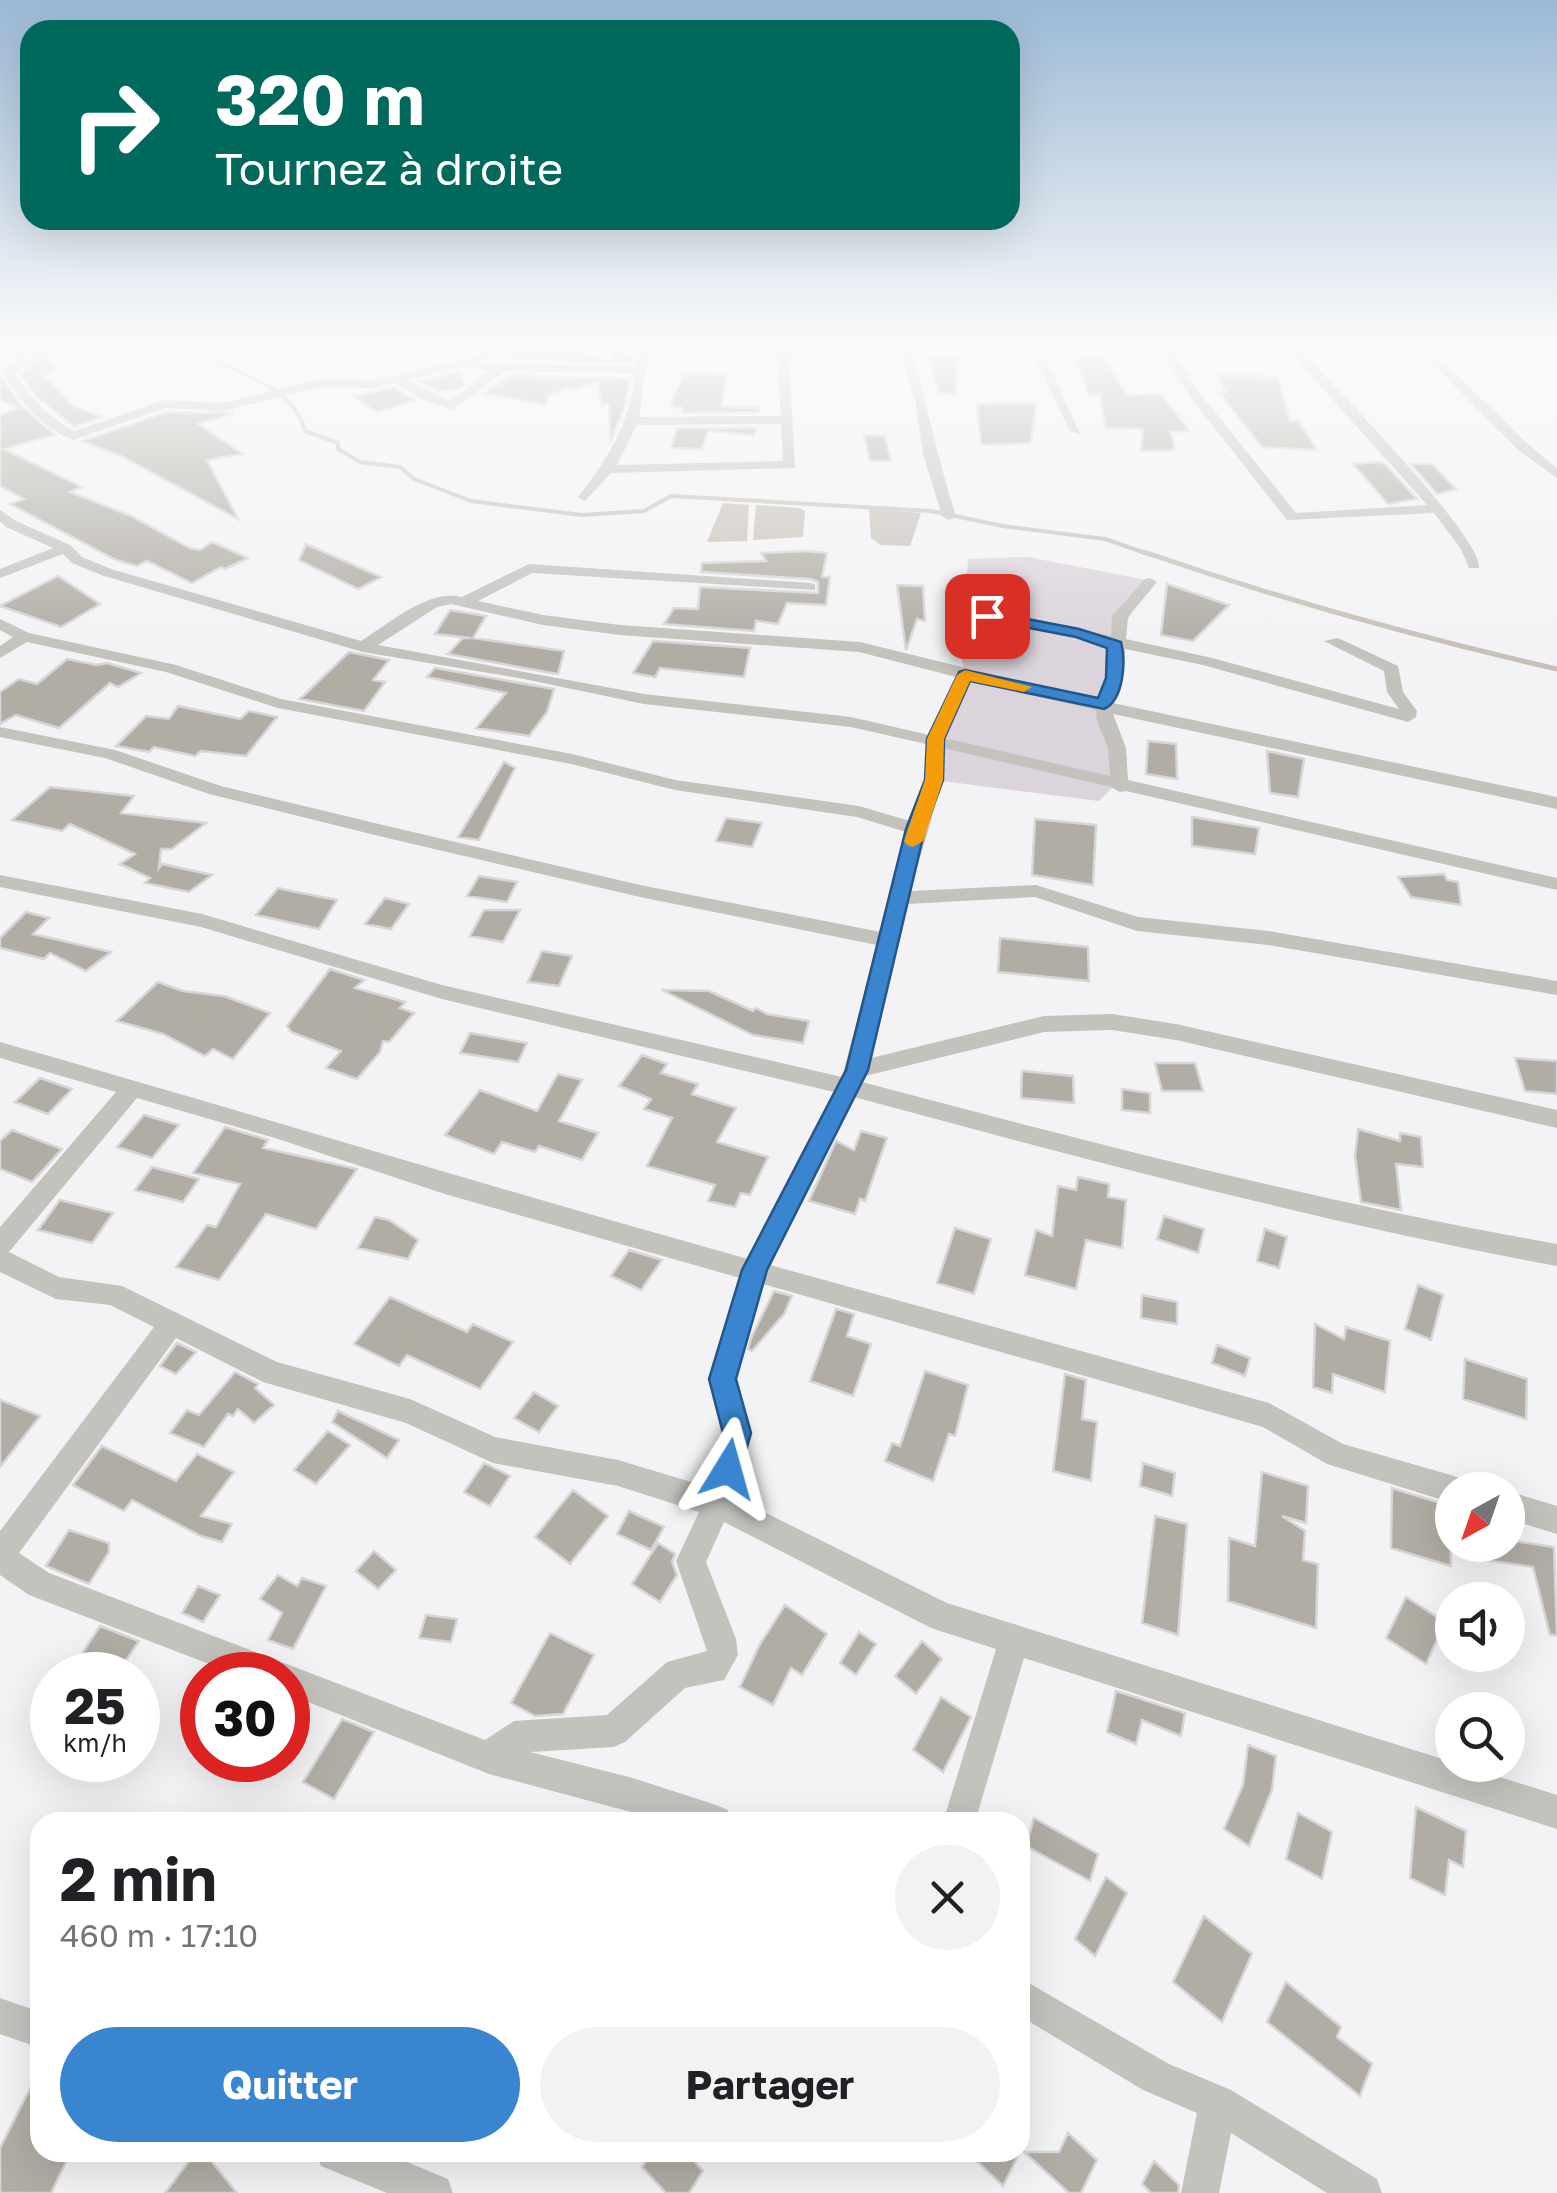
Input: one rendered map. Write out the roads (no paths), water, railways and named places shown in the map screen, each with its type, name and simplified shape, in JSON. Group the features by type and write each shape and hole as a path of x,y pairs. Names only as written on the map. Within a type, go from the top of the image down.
{"street":[{"path":"585,497 611,468 622,444"},
{"path":"611,468 788,466 787,444"},
{"path":"928,444 949,516"},
{"path":"1234,444 1292,517 1438,509"},
{"path":"1380,444 1438,509 1468,549 1474,566"},
{"path":"1520,444 1557,474"},
{"path":"0,514 26,533 65,548 77,560 140,584 363,647 519,673 644,700 851,722 1557,884"},
{"path":"0,574 65,548"},
{"path":"465,600 489,592 529,568 810,587"},
{"path":"1120,786 1117,748 1105,721 1104,704 1114,678 1120,616 1150,582"},
{"path":"363,647 442,600 465,600 522,616 609,628 860,647 965,675 1305,752 1451,778 1557,803"},
{"path":"957,608 1206,662 1408,717 1395,692 1392,669 1332,641"},
{"path":"0,624 24,637 170,668 278,702 545,753 675,785 859,812 916,829"},
{"path":"0,653 24,637"},
{"path":"489,1758 514,1737 614,1731 678,1673 714,1669 722,1654 721,1640 691,1560 718,1504 737,1433 722,1379 755,1270 852,1078 916,829 934,780 935,739 965,675"},
{"path":"0,732 109,754 215,790 640,892 890,941"},
{"path":"0,881 202,921 442,992 852,1078 1050,1141 1424,1231 1557,1255"},
{"path":"900,898 1036,891 1137,924 1268,938 1557,988"},
{"path":"852,1078 1036,1025 1112,1022 1176,1032 1557,1119"},
{"path":"0,1050 448,1185 1269,1416 1338,1455 1435,1484"},
{"path":"0,1245 133,1087"},
{"path":"0,1260 56,1288 113,1294 272,1373 410,1412 493,1450 618,1473 718,1504 921,1608 1557,1812"},
{"path":"171,1325 0,1557 40,1584 218,1652"},
{"path":"1525,1510 1557,1520"},
{"path":"962,1812 1014,1640"},
{"path":"310,1688 489,1758 633,1794 686,1812"},
{"path":"1030,2002 1156,2077 1218,2103 1363,2193"},
{"path":"0,2016 30,2026"},
{"path":"1200,2193 1218,2103"},
{"path":"359,2162 434,2193"}],"waterway":[{"path":"338,444 338,449 360,462 400,467 414,479 471,501 582,515 644,511 671,496 931,511 1003,526 1105,539 1151,555"},
{"path":"1144,552 1349,616 1557,669"}]}
